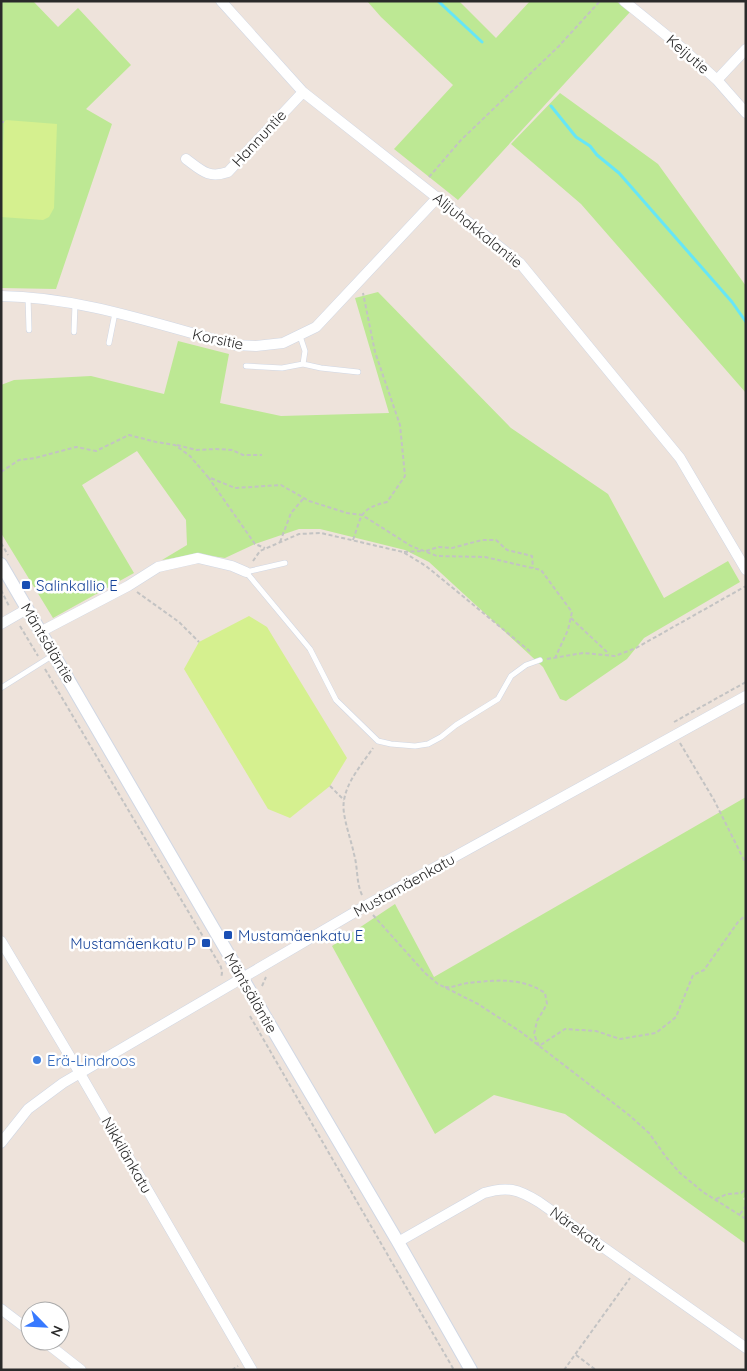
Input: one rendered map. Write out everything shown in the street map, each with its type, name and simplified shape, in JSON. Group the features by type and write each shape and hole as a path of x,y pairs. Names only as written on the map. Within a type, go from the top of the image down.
{"street":[{"name":"Alijuhakkalantie","path":"220,1 303,92 438,197 525,268 680,458 746,570"},
{"name":"Keijutie","path":"624,1 682,48 717,80 746,113"},
{"path":"717,80 746,49"},
{"name":"Hannuntie","path":"186,159 206,174 218,176 228,172 303,92"},
{"name":"Korsitie","path":"1,296 28,297 75,304 235,345 256,346 283,343 316,327 438,197"},
{"path":"42,632 128,586 158,567 198,558 232,566 246,572"},
{"name":"Mäntsäläntie","path":"1,564 471,1370"},
{"path":"1,624 27,609"},
{"name":"Mustamäenkatu","path":"1,1143 28,1109 79,1073 367,905 746,696"},
{"name":"Nikkilänkatu","path":"2,945 252,1370"},
{"name":"Närekatu","path":"398,1242 484,1193 506,1188 517,1190 539,1202 746,1348"},
{"path":"1,1308 20,1323"},
{"path":"57,1351 81,1370"}],"lane":[{"path":"28,297 29,330"},
{"path":"74,332 75,304"},
{"path":"110,343 115,313"},
{"path":"300,336 304,351 303,364"},
{"path":"246,366 282,368 303,364 358,372"},
{"path":"285,563 246,572 310,649 336,700 378,741 415,746 428,744 442,737 456,725 498,700 511,676 526,665 540,660"},
{"path":"1,688 55,654"}],"path":[{"path":"422,185 461,140 560,46 600,1"},
{"path":"352,540 362,514 369,506 387,502 405,476 400,425 375,352 360,280"},
{"path":"1,472 19,460 35,458 76,447 96,451 129,435 196,450 232,450 243,455 262,455"},
{"path":"175,444 190,456 208,477 255,544 266,548"},
{"path":"208,477 235,488 281,485 304,498 347,512 362,514 411,546 437,556 485,557 541,570 572,612 568,630 555,658"},
{"path":"280,542 291,513 304,498"},
{"path":"246,572 260,551 299,534 321,533 403,552 424,551 438,547 452,548 482,540 496,540 507,550 532,556 533,568"},
{"path":"403,552 426,566 540,660 583,653 615,656 636,648 746,586"},
{"path":"128,586 179,622 199,642"},
{"path":"571,618 584,633 610,655"},
{"path":"675,722 746,682"},
{"path":"378,741 352,779 344,800 343,812 355,856 357,880 360,890 375,916 425,973 442,986 478,1004 521,1032 629,1115 649,1133 680,1173 703,1192 746,1219"},
{"path":"679,741 714,800 746,864"},
{"path":"330,786 344,800"},
{"path":"539,1046 565,1029 596,1031 620,1039 656,1033 676,1017 693,975 704,970 738,922 746,915"},
{"path":"262,991 262,983 267,976"},
{"path":"442,986 452,988 466,983 502,980 535,986 545,993 547,1004 537,1021 534,1034 539,1046"},
{"path":"716,1200 728,1194 741,1193 746,1189"},
{"path":"739,1215 746,1207"},
{"path":"564,1370 635,1271"},
{"path":"576,1354 596,1370"}],"green space":[{"path":"1,1 33,1 58,27 78,8 131,65 86,109 112,124 56,289 1,288"},
{"path":"367,1 459,1 496,38 530,1 616,1 630,12 458,200 394,149 453,85 381,17"},
{"path":"560,93 658,164 746,286 746,393 581,204 511,144"},
{"path":"6,120 57,124 54,208 49,217 43,220 1,217 4,122"},
{"path":"378,292 511,428 608,494 664,598 728,561 740,582 644,638 627,659 566,701 560,699 543,667 429,562 405,550 320,529 299,529 255,544 225,558 198,554 162,560 187,545 186,520 137,451 82,485 134,573 53,618 1,533 1,385 14,380 91,376 164,394 178,341 229,354 220,403 281,416 389,413 355,298"},
{"path":"249,616 267,627 347,758 330,786 290,818 268,809 184,669 199,642"},
{"path":"746,797 746,1196 743,1199 746,1201 746,1244 565,1114 494,1095 435,1134 332,946 395,904 434,977"}],"waterway":[{"path":"438,1 482,42"},
{"path":"551,106 576,137 590,146 597,155 619,173 732,302 746,322"}],"place":[{"name":"Salinkallio E","path":"26,585"},
{"name":"Mustamäenkatu E","path":"228,935"},
{"name":"Mustamäenkatu P","path":"206,943"},
{"name":"Erä-Lindroos","path":"37,1060"}]}
